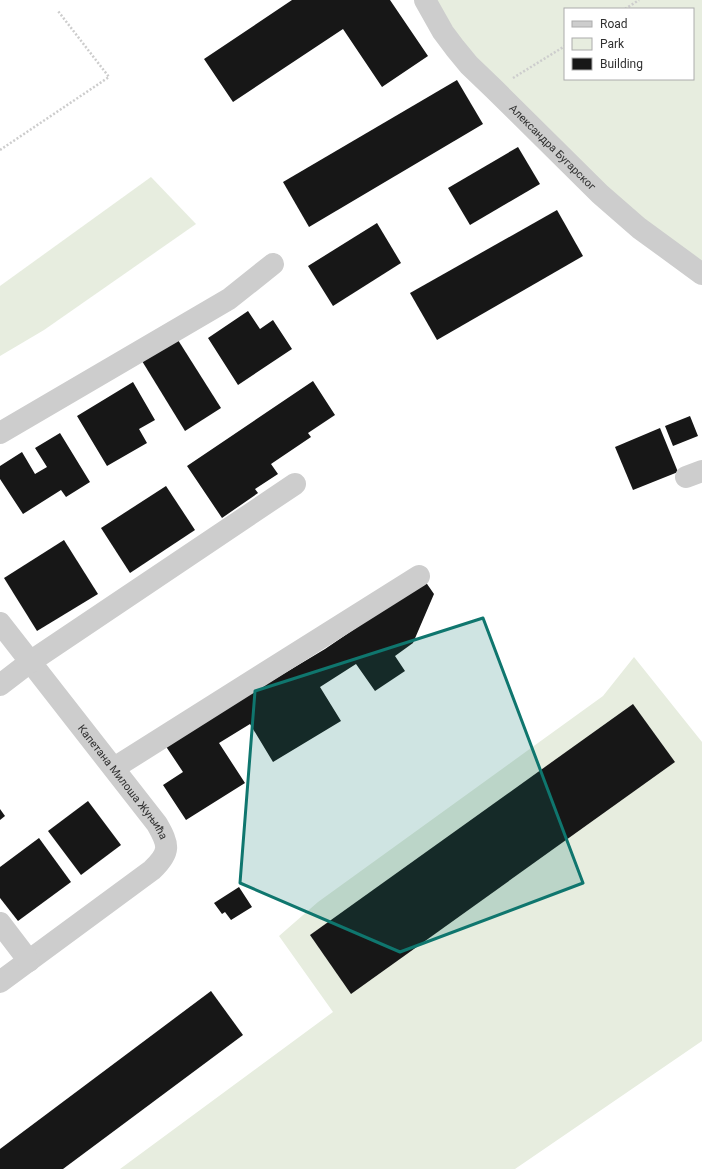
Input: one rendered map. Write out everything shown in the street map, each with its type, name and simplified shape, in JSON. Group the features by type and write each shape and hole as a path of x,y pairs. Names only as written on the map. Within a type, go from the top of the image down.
{"street":[{"name":"Александра Бугарског","path":"425,0 444,32 469,65 600,194 639,228 702,274"},
{"path":"0,433 229,299 273,264"},
{"path":"0,685 30,662 295,484"},
{"path":"114,768 419,576"},
{"name":"Капетана Милоша Жуњића","path":"0,623 157,824 164,836 166,846 163,859 152,870 0,982"},
{"path":"0,923 29,961"}],"path":[{"path":"627,8 639,0"},
{"path":"0,150 109,77 58,11"},
{"path":"494,89 564,47"}],"highlighted area":[{"path":"483,618 583,883 400,952 240,883 255,691"}],"green space":[{"path":"425,0 702,0 702,273 600,194"},
{"path":"151,177 196,224 44,330 0,356 0,286"},
{"path":"634,657 702,742 702,1041 515,1169 120,1169 333,1012 279,936 318,902 603,696"}],"building":[{"path":"292,0 390,0 428,56 382,87 343,29 233,102 204,59"},
{"path":"457,80 483,124 309,227 283,182"},
{"path":"518,147 540,184 470,225 448,188"},
{"path":"557,210 583,256 437,340 410,293"},
{"path":"377,223 401,263 333,306 308,266"},
{"path":"248,311 260,329 273,320 292,349 238,385 208,338"},
{"path":"178,340 221,408 185,431 142,361"},
{"path":"313,381 335,415 308,433 311,437 271,464 278,474 255,489 258,493 222,518 187,466"},
{"path":"133,382 155,420 139,429 147,443 107,466 77,416"},
{"path":"690,416 698,436 673,446 665,426"},
{"path":"660,428 678,472 633,490 615,447"},
{"path":"60,433 90,482 66,497 61,490 23,514 0,479 0,466 22,452 35,474 47,467 35,448"},
{"path":"166,486 195,530 130,573 101,528"},
{"path":"64,540 98,594 37,631 4,578"},
{"path":"425,581 434,594 413,643 395,656 405,671 375,691 356,664 320,687 341,721 273,762 250,724 219,743 245,783 186,820 163,785 183,772 165,745 325,649"},
{"path":"633,704 675,762 351,994 310,935"},
{"path":"88,801 121,845 81,875 48,831"},
{"path":"0,809 5,816 0,820"},
{"path":"39,838 71,882 18,921 0,898 0,867"},
{"path":"239,887 252,907 231,920 225,912 222,914 214,903"},
{"path":"211,991 243,1035 63,1169 0,1169 0,1149"}]}
